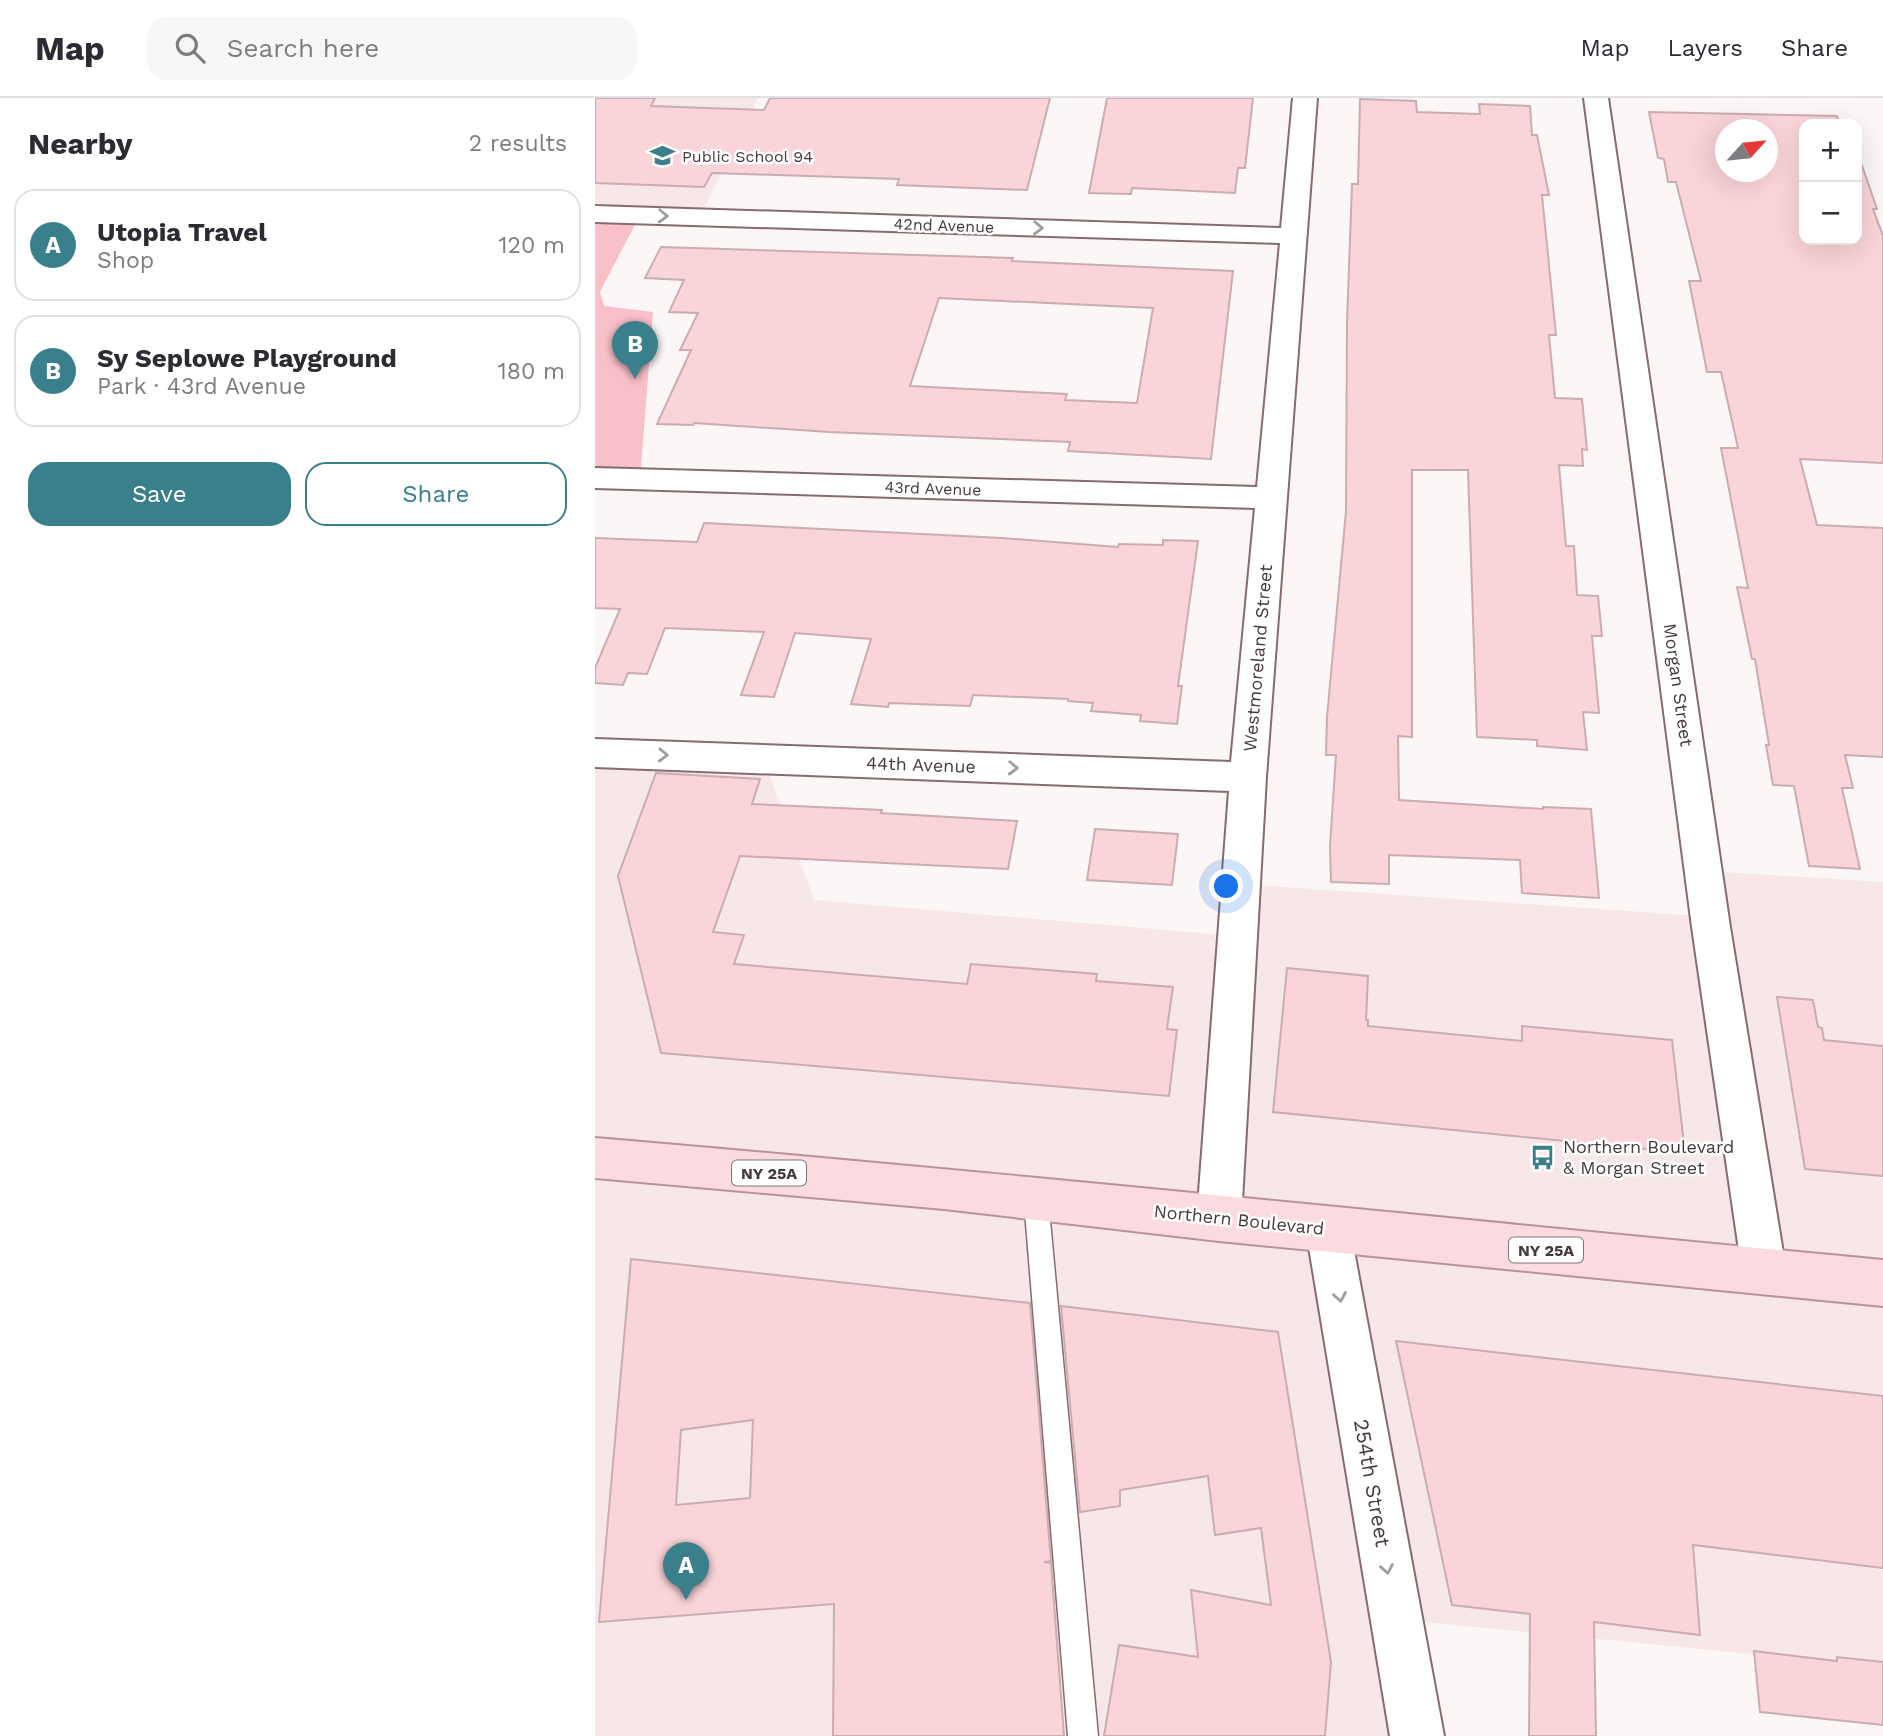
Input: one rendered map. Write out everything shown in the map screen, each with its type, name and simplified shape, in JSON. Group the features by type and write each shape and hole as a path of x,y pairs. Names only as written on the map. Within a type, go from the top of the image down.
{"main road":[{"name":"Northern Boulevard","path":"595,1158 1883,1283"}],"street":[{"name":"Westmoreland Street","path":"1219,1219 1248,777 1305,98"},
{"name":"Morgan Street","path":"1596,98 1711,927 1764,1271"},
{"name":"42nd Avenue","path":"595,214 1294,236"},
{"name":"43rd Avenue","path":"595,478 1271,498"},
{"name":"44th Avenue","path":"595,753 1248,777"},
{"name":"254th Street","path":"1328,1229 1417,1736"}],"lane":[{"path":"1036,1199 1083,1736"}],"shaded area":[{"name":"Public School 94","path":"595,98 758,98 700,217 595,214"},
{"path":"595,214 640,215 600,292 604,306 653,312 640,480 595,478"},
{"path":"595,753 764,759 814,900 1236,936 1240,884 1713,917 1707,871 1883,882 1883,1667 1395,1619 1415,1736 595,1736"}],"building":[{"path":"595,98 655,98 651,106 764,110 770,98 1050,98 1027,190 897,185 899,179 712,173 704,187 595,183"},
{"path":"1107,98 1253,98 1245,168 1238,168 1235,193 1132,188 1131,194 1089,193"},
{"path":"1360,99 1416,101 1417,112 1480,114 1479,104 1530,106 1532,135 1537,135 1549,195 1542,195 1556,335 1549,335 1555,398 1582,399 1587,450 1582,449 1583,466 1559,465 1566,546 1574,546 1577,595 1598,596 1602,636 1592,636 1599,713 1583,712 1587,750 1537,746 1537,740 1477,737 1468,470 1412,470 1412,737 1398,736 1399,800 1543,809 1591,809 1599,898 1522,893 1520,860 1389,855 1389,884 1331,882 1330,846 1336,755 1326,755 1327,717 1346,511 1347,322 1352,184 1358,184"},
{"path":"1649,112 1837,116 1838,119 1799,119 1799,245 1862,245 1862,166 1877,209 1873,209 1883,236 1883,463 1800,459 1817,525 1883,528 1883,757 1845,755 1853,788 1842,788 1860,869 1809,866 1794,786 1773,785 1755,659 1752,659 1737,587 1748,588 1721,448 1738,448 1721,372 1707,372 1689,281 1701,281 1676,182 1668,182 1664,159 1658,158"},
{"path":"661,247 1013,258 1012,261 1233,271 1211,459 1068,451 1070,442 829,432 694,423 657,424 691,350 680,350 698,313 669,312 684,280 645,278","holes":["939,298 1153,308 1137,403 1065,400 1067,394 910,386"]},
{"path":"704,523 1002,538 1118,547 1119,544 1163,545 1163,540 1198,541 1178,686 1182,686 1177,724 1140,721 1141,715 1091,711 1093,703 1068,699 973,695 970,706 889,703 888,707 851,704 871,639 795,633 774,697 741,695 764,632 665,628 647,674 628,673 623,685 595,683 595,668 620,609 595,608 595,538 697,542"},
{"path":"656,773 760,779 752,804 882,810 881,813 1017,821 1008,869 740,856 713,932 744,935 734,964 967,984 971,964 1097,974 1096,981 1173,987 1167,1029 1177,1030 1169,1096 661,1053 618,876"},
{"path":"1095,829 1178,834 1172,885 1087,880"},
{"path":"1287,968 1368,976 1368,1026 1522,1041 1522,1026 1672,1040 1685,1153 1273,1112"},
{"path":"1777,997 1813,1000 1818,1027 1822,1028 1824,1040 1883,1046 1883,1176 1805,1169"},
{"path":"631,1259 1030,1303 1051,1561 1044,1562 1051,1563 1064,1736 833,1736 834,1604 599,1622","holes":["753,1420 750,1498 676,1505 681,1430"]},
{"path":"1061,1306 1278,1332 1331,1662 1325,1736 1104,1736 1119,1645 1198,1657 1191,1590 1271,1605 1261,1528 1215,1535 1208,1476 1120,1490 1120,1506 1080,1512"},
{"path":"1396,1341 1883,1396 1883,1568 1693,1545 1700,1635 1594,1622 1596,1736 1529,1736 1530,1614 1452,1605"},
{"path":"1754,1651 1837,1661 1837,1657 1883,1662 1883,1725 1760,1712"}],"place":[{"name":"Public School 94","path":"662,156"},
{"name":"Sy Seplowe Playground","path":"635,379"},
{"name":"Northern Boulevard & Morgan Street","path":"1543,1157"},
{"name":"Utopia Travel","path":"686,1600"}]}
